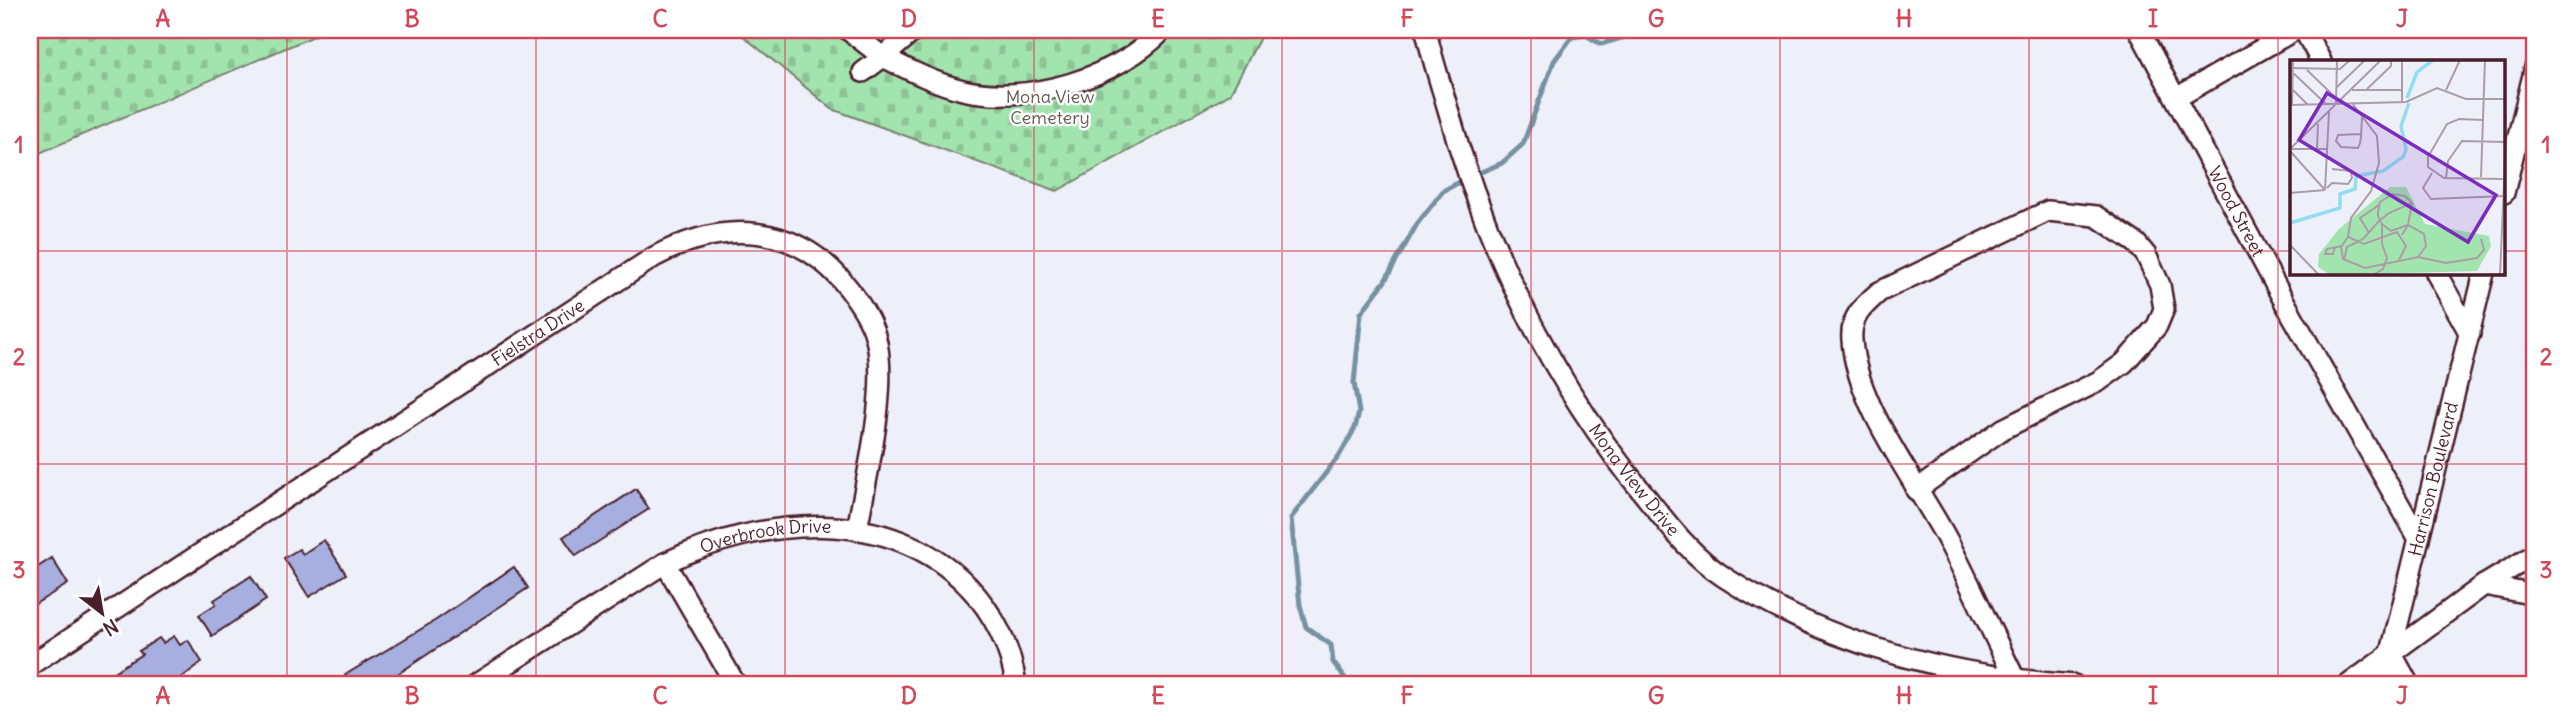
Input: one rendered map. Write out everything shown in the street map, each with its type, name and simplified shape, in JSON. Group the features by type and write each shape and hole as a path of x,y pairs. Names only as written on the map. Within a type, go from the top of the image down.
{"street":[{"path":"848,30 883,57 928,80 966,91 1005,94 1049,88 1094,74 1128,57 1163,30"},
{"path":"863,72 915,30"},
{"name":"Mona View Drive","path":"1426,30 1471,186 1490,239 1514,293 1604,447 1681,540 1723,577 1849,639 1960,671 2016,681 2074,685"},
{"name":"Wood Street","path":"2138,30 2284,301 2419,539"},
{"path":"2176,98 2295,30"},
{"path":"2304,30 2320,60"},
{"path":"2506,185 2535,67"},
{"path":"1916,490 2003,429 2099,381 2124,363 2157,326 2164,309 2160,285 2146,255 2136,243 2096,216 2048,211 1879,292 1856,312 1851,340 1863,385 1896,456 1916,490 1947,540 2016,681"},
{"name":"Fielstra Drive","path":"30,665 654,257 695,238 726,232 759,232 785,240 818,257 860,303 875,335 879,374 876,417 857,530"},
{"path":"2437,275 2470,334"},
{"name":"Harrison Boulevard","path":"2383,685 2484,275"},
{"name":"Overbrook Drive","path":"475,685 665,563 700,547 748,532 820,526 888,536 922,550 951,569 976,595 1001,633 1016,685"},
{"path":"2348,685 2484,585 2535,554"},
{"path":"665,563 736,685"},
{"path":"2484,585 2535,595"},
{"path":"2392,654 2409,685"}],"green space":[{"path":"30,30 328,30 30,157"},
{"name":"Mona View Cemetery","path":"736,30 1264,30 1230,94 1057,191 832,109"}],"building":[{"path":"636,489 649,509 576,556 563,537"},
{"path":"324,540 346,574 309,597 284,558 299,549 303,554"},
{"path":"52,558 68,584 30,607 30,572"},
{"path":"514,567 528,588 381,685 351,685 345,675 436,620"},
{"path":"251,576 266,600 212,636 199,615 216,604 214,600"},
{"path":"174,636 180,645 188,640 202,662 172,685 93,685 142,654 139,651 159,638 163,643"}],"waterway":[{"path":"1474,175 1502,163 1523,144 1554,61 1572,37 1586,35 1601,44 1648,30"},
{"path":"1350,685 1333,662 1331,645 1306,627 1300,605 1291,518 1339,456 1355,428 1359,412 1354,383 1361,313 1385,281 1417,224 1443,191 1465,179"}]}
